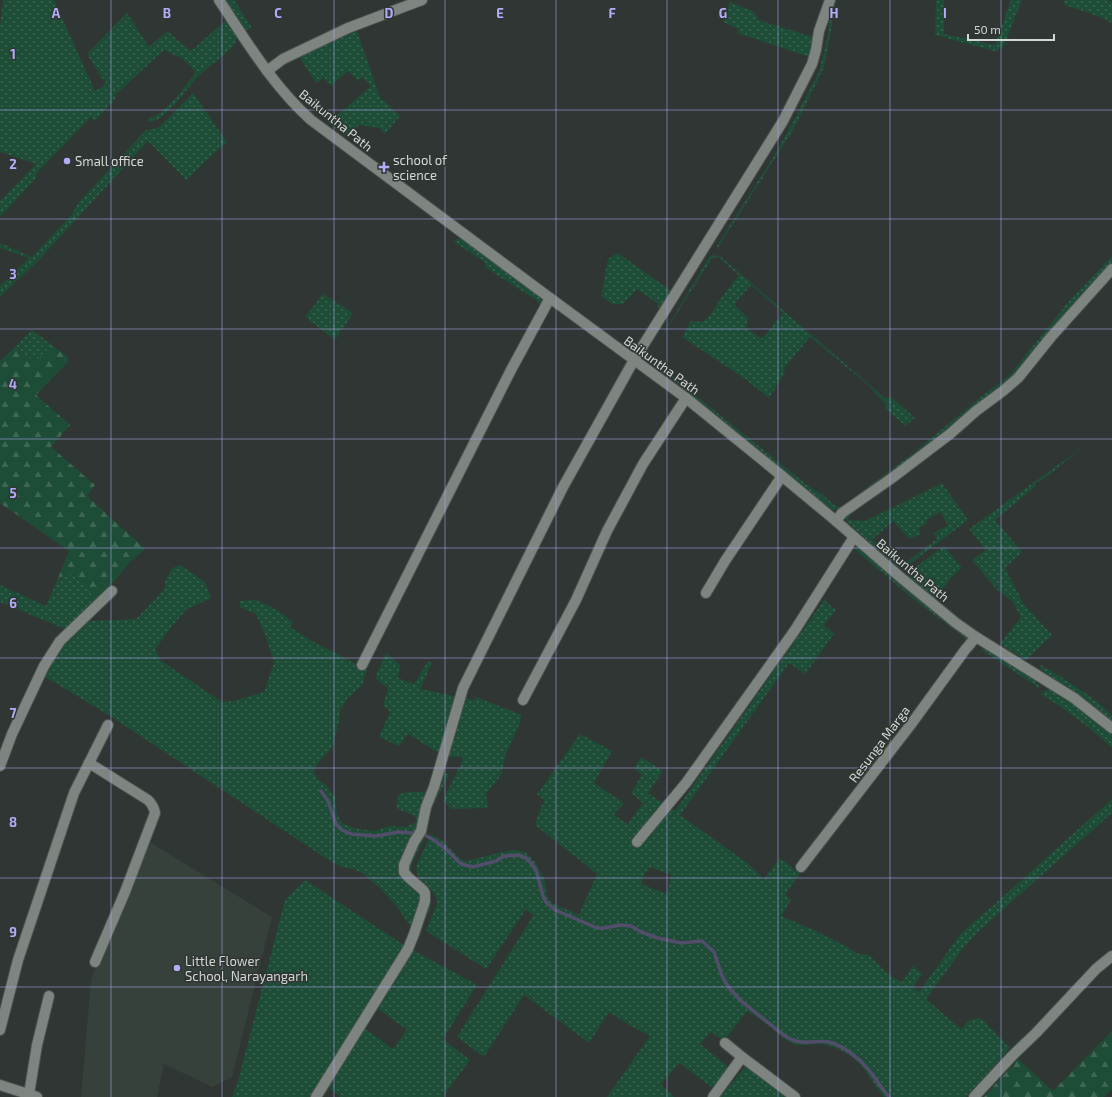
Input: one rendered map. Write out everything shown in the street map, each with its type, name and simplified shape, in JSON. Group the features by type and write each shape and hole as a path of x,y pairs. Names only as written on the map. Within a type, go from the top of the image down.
{"street":[{"name":"Baikuntha Path","path":"219,0 286,95 311,120 686,398 782,476 956,623 1074,698 1112,728"},
{"path":"267,70 284,59 348,28 422,0"},
{"path":"316,1097 408,949 426,901 423,890 404,872 404,864 421,831 426,807 434,787 463,688 563,487 634,360 782,121 812,64 819,31 830,0"},
{"path":"836,521 842,513 892,478 950,434 976,411 1018,378 1051,337 1112,269"},
{"path":"362,665 511,370 550,298"},
{"path":"523,700 576,600 607,531 643,464 686,398"},
{"path":"706,593 725,561 782,476"},
{"path":"637,842 700,764 795,630 854,537"},
{"path":"0,766 12,734 44,666 60,642 112,591"},
{"name":"Resunga Marga","path":"802,867 976,637"},
{"path":"0,1030 18,960 74,793 108,725"},
{"path":"89,763 148,800 152,804 155,813 125,892 95,962"},
{"path":"974,1097 1096,969 1112,956"},
{"path":"0,1085 33,1096 37,1045 49,996"},
{"path":"725,1043 742,1058 795,1097"},
{"path":"713,1097 742,1058"}],"shaded area":[{"name":"Little Flower School, Narayangarh","path":"143,838 272,917 232,1077 212,1087 164,1064 157,1097 81,1097 91,979 128,888"}],"green space":[{"path":"3,0 54,0 95,91 104,86 106,81 103,80 87,54 127,13 149,47 167,31 191,51 226,20 235,31 237,38 233,46 193,82 166,113 157,120 146,121 160,113 170,104 196,72 183,59 164,50 114,96 116,98 95,121 91,117 35,175 37,177 0,217 0,201 36,164 0,152 0,26"},
{"path":"226,0 234,0 252,28 244,30"},
{"path":"823,0 829,0 818,59 812,77 782,134 668,312 663,315 659,310 657,303 637,289 623,304 612,304 601,296 608,259 618,253 677,295 704,248 777,132 802,83 812,58 737,33 738,29 723,22 730,2 753,11 759,20 819,39 822,23 819,21"},
{"path":"833,0 836,0 824,67 793,130 717,249 717,246 774,156 819,72 827,39"},
{"path":"936,0 944,0 944,34 995,45 1011,0 1022,0 1003,48 999,48 998,52 935,35"},
{"path":"1064,0 1108,0 1112,2 1112,23 1092,14 1065,5"},
{"path":"356,28 380,97 400,116 385,134 379,128 359,125 348,137 328,123 371,86 362,77 358,81 348,71 331,86 324,78 316,83 299,57"},
{"path":"193,93 227,142 186,180 148,141 38,261 0,297 0,286 29,258 0,248 0,243 32,257 72,214 78,203 146,130 158,128"},
{"path":"460,238 537,295 546,305 548,313 522,360 534,337 542,307 536,300 485,267 486,263 454,242"},
{"path":"714,255 721,257 886,399 890,396 915,418 905,426 885,408 887,406 867,384 810,337 785,367 784,374 769,398 741,376 682,337 691,321 702,322 711,314 739,275 718,257 712,258 653,351 710,256","holes":["751,285 783,313 763,338 760,338 746,327 748,318 734,304"]},
{"path":"1112,256 1112,264 1060,321 1011,379 958,422 844,508 838,510 832,510 651,362 650,359 811,488 823,495 835,506 841,507 912,454 982,396 1009,376 1069,301"},
{"path":"323,294 353,313 335,340 305,317"},
{"path":"32,330 52,345 36,361 13,349"},
{"path":"52,345 68,357 68,362 36,395 70,425 51,447 95,485 87,496 145,549 130,562 94,605 93,590 73,573 58,578 69,551 0,503 0,361 13,349 36,361"},
{"path":"1083,447 1050,474 1035,484 1036,486 995,520 1022,552 1005,568 1023,603 1052,635 1026,660 1000,644 1021,617 1012,601 996,589 972,560 986,550 969,529"},
{"path":"893,481 894,483 850,514 848,520 865,521 942,483 968,520 907,566 901,568 897,567 846,521 846,516","holes":["940,512 948,525 934,533 937,539 902,565 872,540 893,521 909,539 921,534 919,528 927,523 926,520"]},
{"path":"857,546 898,583 974,641 972,643 917,602 854,549"},
{"path":"944,546 962,568 951,578 935,599 923,591 913,581 909,573"},
{"path":"180,565 205,582 211,598 187,609 155,649 160,660 222,702 234,701 264,692 274,662 266,637 256,614 240,607 240,601 255,600 276,609 293,622 290,627 310,640 367,670 362,685 348,698 340,710 333,746 313,771 317,778 326,785 335,797 337,814 342,823 353,828 374,831 390,826 406,827 416,822 415,816 396,808 399,794 408,792 425,792 437,769 449,775 428,815 428,830 411,866 413,877 431,897 431,906 418,937 397,907 381,889 362,873 353,869 341,867 330,861 107,714 44,676 72,632 0,602 0,585 46,606 58,578 73,573 93,587 94,605 88,614 91,621 136,619 164,590 166,579 172,568"},
{"path":"824,600 836,610 824,625 834,634 805,674 789,663 680,815 746,862 764,879 780,858 800,874 785,894 791,900 781,916 814,930 859,954 869,955 895,979 902,982 913,966 922,974 913,987 919,992 959,936 971,924 1112,799 1112,813 980,930 964,947 926,999 961,1029 969,1020 981,1018 1010,1048 966,1097 884,1097 862,1067 851,1056 835,1048 824,1045 797,1045 791,1043 747,1011 724,1041 711,1032 700,1044 731,1069 714,1089 679,1063 661,1085 674,1097 607,1097 650,1036 627,1024 609,1012 589,1043 524,995 484,1057 457,1037 533,916 526,909 486,969 426,931 437,904 437,898 418,876 417,864 431,834 443,841 459,858 466,861 510,850 527,853 535,862 544,878 547,896 552,903 579,915 597,874 535,825 541,807 545,801 537,794 580,734 612,751 594,783 624,803 614,815 628,824 643,803 631,793 642,775 634,768 641,757 663,771 648,793 675,811","holes":["650,867 671,875 667,894 641,884 643,877"]},
{"path":"984,648 1034,680 1039,686 1038,690 1036,686 983,651 977,655"},
{"path":"386,653 400,665 398,678 414,684 428,661 432,663 420,689 474,700 476,697 522,715 518,728 506,753 501,775 486,794 488,808 451,809 443,800 463,757 445,757 408,734 399,746 379,737 390,712 383,705 388,689 375,678"},
{"path":"1041,665 1096,701 1112,715 1112,722 1040,669"},
{"path":"1047,690 1052,690 1077,707 1112,735 1112,748 1078,719 1041,694"},
{"path":"305,880 404,945 313,1097 232,1097 238,1081 285,900"},
{"path":"413,950 477,985 443,1039 470,1060 443,1097 340,1097 329,1088 364,1028 393,1049 407,1030 378,1009"},
{"path":"1112,1031 1112,1089 1104,1097 984,1097 1018,1059 1053,1091"},
{"path":"746,1066 799,1097 720,1097"}],"waterway":[{"path":"321,791 328,801 336,824 342,830 351,834 376,836 399,832 423,834 445,848 461,864 473,867 496,861 504,856 518,855 526,858 536,870 543,896 546,902 555,910 597,928 620,925 631,926 641,932 658,938 681,943 702,941 714,952 722,976 729,988 741,1001 785,1036 795,1041 829,1042 846,1049 869,1070 889,1097"}],"place":[{"name":"Small office","path":"67,161"},
{"name":"school of science","path":"384,167"},
{"name":"Little Flower School, Narayangarh","path":"177,968"}]}
